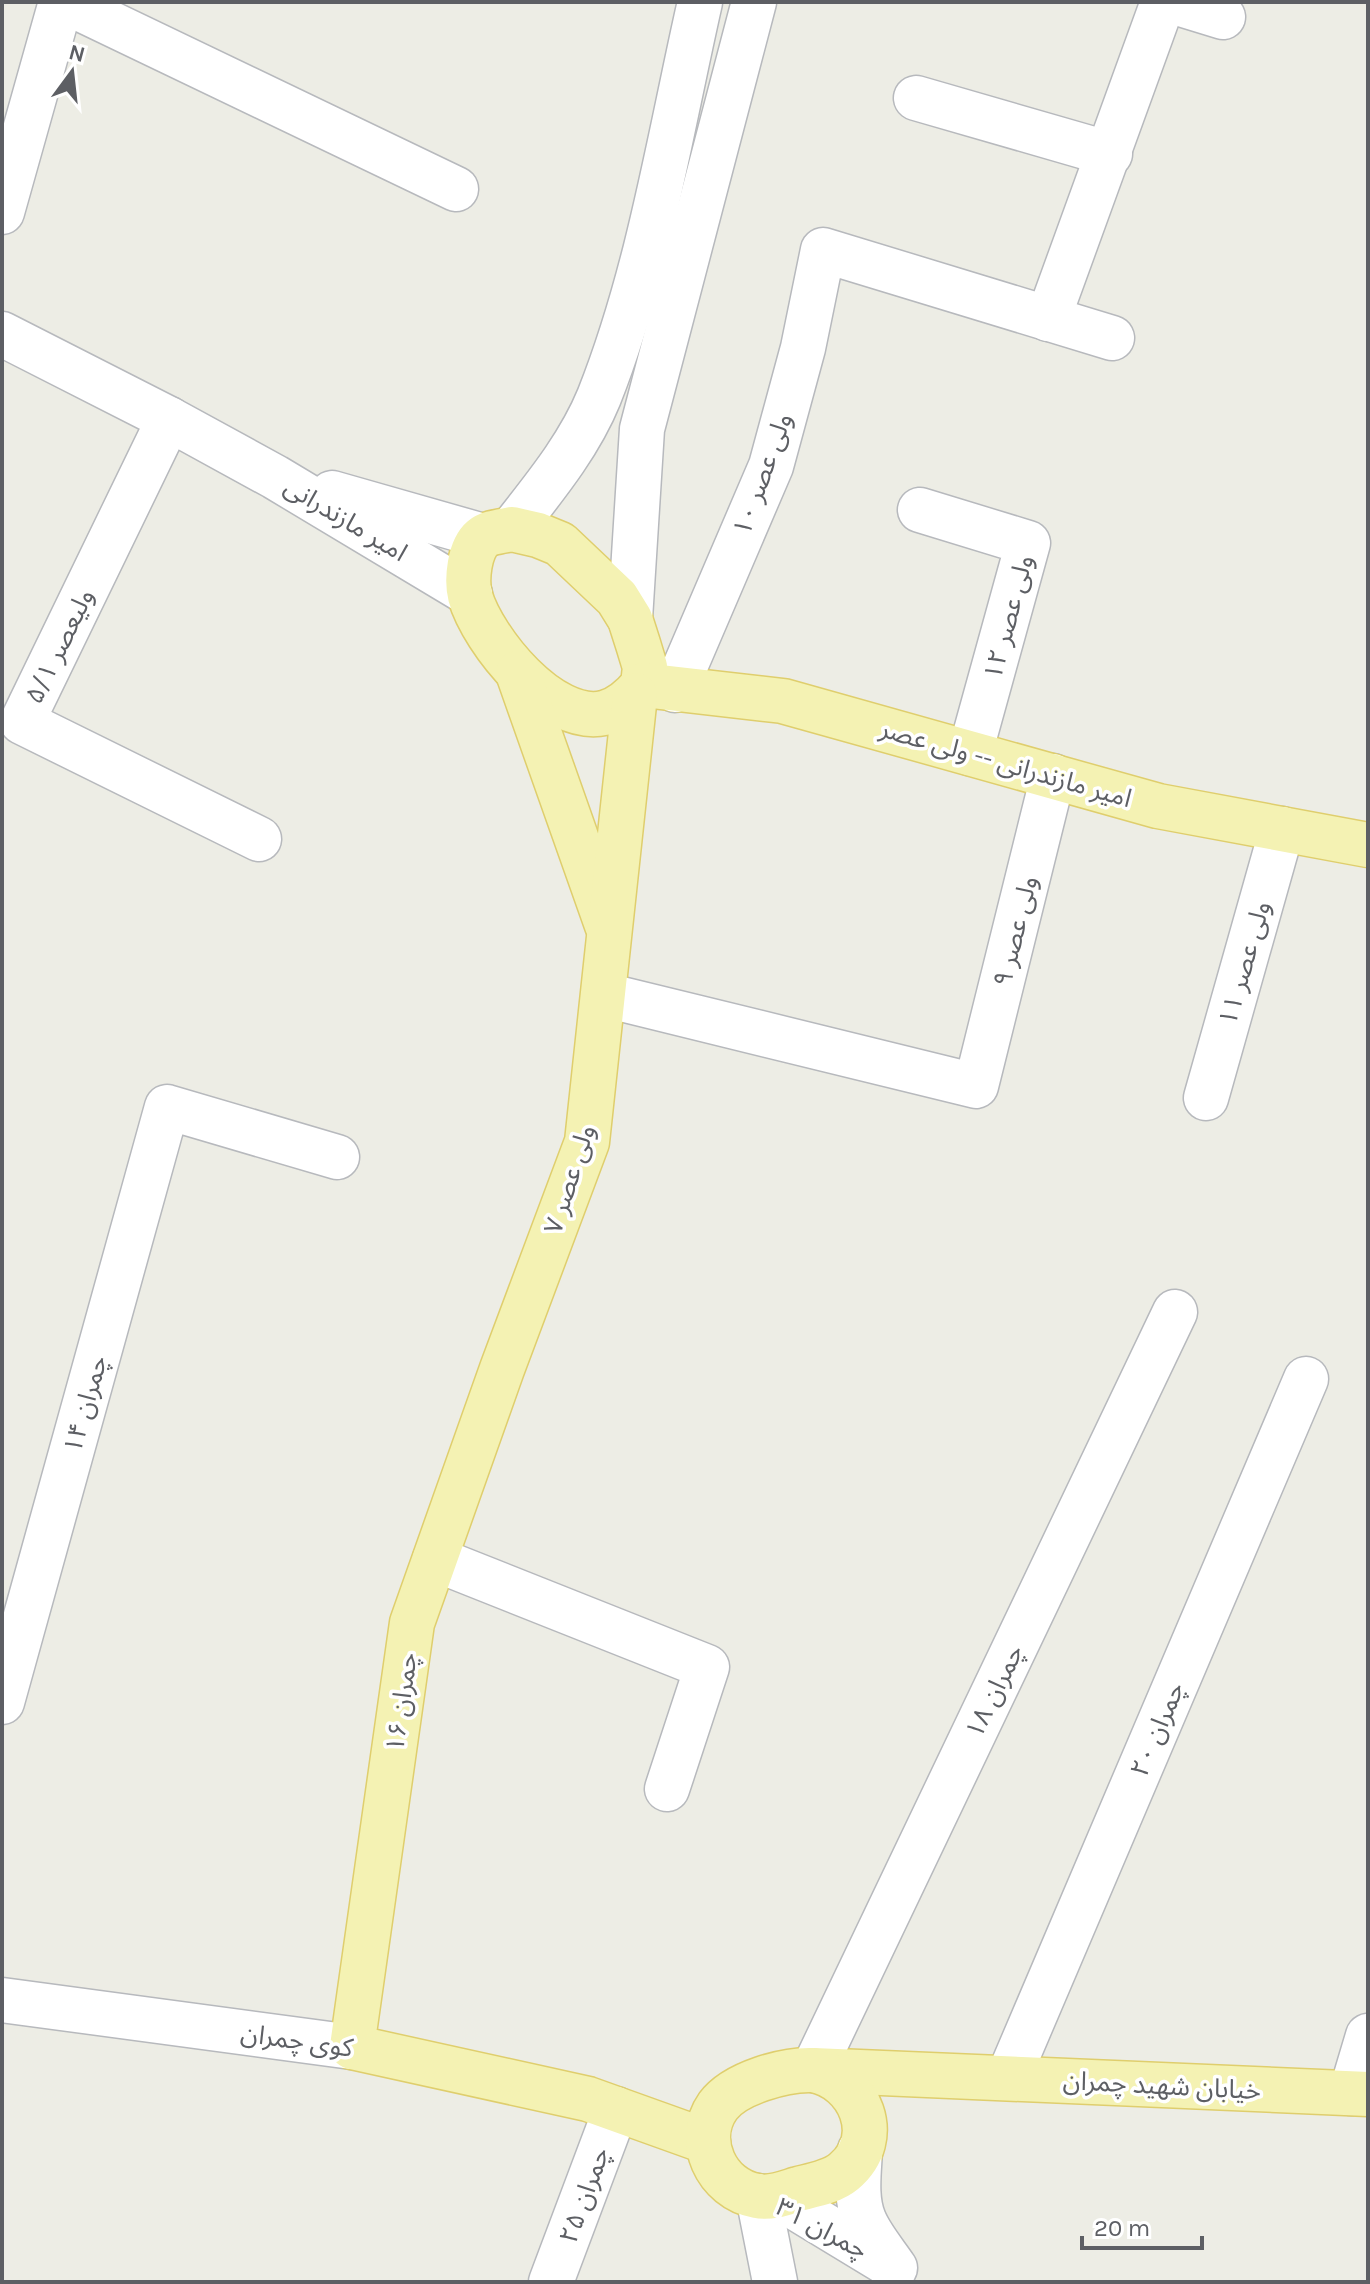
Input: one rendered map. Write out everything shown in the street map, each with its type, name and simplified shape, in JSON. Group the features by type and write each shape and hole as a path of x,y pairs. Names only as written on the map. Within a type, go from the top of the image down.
{"main road":[{"path":"630,619 617,598 560,544 538,535 498,533 476,546 469,570 470,594 477,613 501,652 553,702 586,714 604,713 651,690"},
{"name":"ولی عصر ۷","path":"502,1369 587,1142 610,935 651,690 630,619"},
{"name":"ولی عصر ۷","path":"516,667 610,935"},
{"name":"امیر مازندرانی -- ولی عصر","path":"651,690 783,701 1158,806 1368,845"},
{"name":"چمران ۱۶","path":"352,2047 412,1623 502,1369"},
{"name":"کوی چمران","path":"352,2047 602,2104 714,2123"},
{"path":"813,2070 830,2075 853,2093 864,2121 862,2145 850,2166 834,2179 772,2197 760,2197 736,2188 722,2176 712,2161 714,2123 745,2085 794,2071 813,2070"},
{"name":"خیابان شهید چمران","path":"813,2070 1359,2094"},
{"name":"خیابان شهید چمران","path":"862,2145 886,2104 903,2090 930,2080 957,2076"}],"street":[{"path":"2,212 63,2 456,189"},
{"path":"498,533 558,470 598,399 638,275 700,2"},
{"path":"630,619 642,429 754,2"},
{"path":"1112,338 1048,319 1163,2"},
{"path":"1174,2 1223,17"},
{"path":"916,98 1110,154"},
{"name":"ولی عصر ۱۰","path":"651,690 771,466 803,348 823,250 1048,319"},
{"path":"2,334 275,477"},
{"name":"ولیعصر ۵/۱","path":"169,419 22,722 259,839"},
{"name":"امیر مازندرانی","path":"275,477 498,533"},
{"name":"امیر مازندرانی","path":"275,477 470,594"},
{"name":"ولی عصر ۱۲","path":"920,510 1041,546 970,753"},
{"name":"ولی عصر ۹","path":"605,995 976,1086 1053,776"},
{"name":"ولی عصر ۱۱","path":"1206,1098 1282,829"},
{"name":"چمران ۱۴","path":"2,1702 167,1107 337,1157"},
{"name":"چمران ۱۸","path":"813,2070 1175,1312"},
{"name":"چمران ۲۰","path":"1008,2078 1306,1379"},
{"path":"435,1559 707,1667 667,1789"},
{"name":"کوی چمران","path":"2,2000 352,2047"},
{"path":"1359,2094 1368,2036"},
{"name":"چمران ۲۵","path":"551,2282 602,2104"},
{"name":"چمران ۳۱","path":"862,2145 859,2190 864,2222 904,2275"},
{"path":"760,2197 775,2282"},
{"name":"چمران ۳۱","path":"760,2197 796,2208 904,2275"}]}
